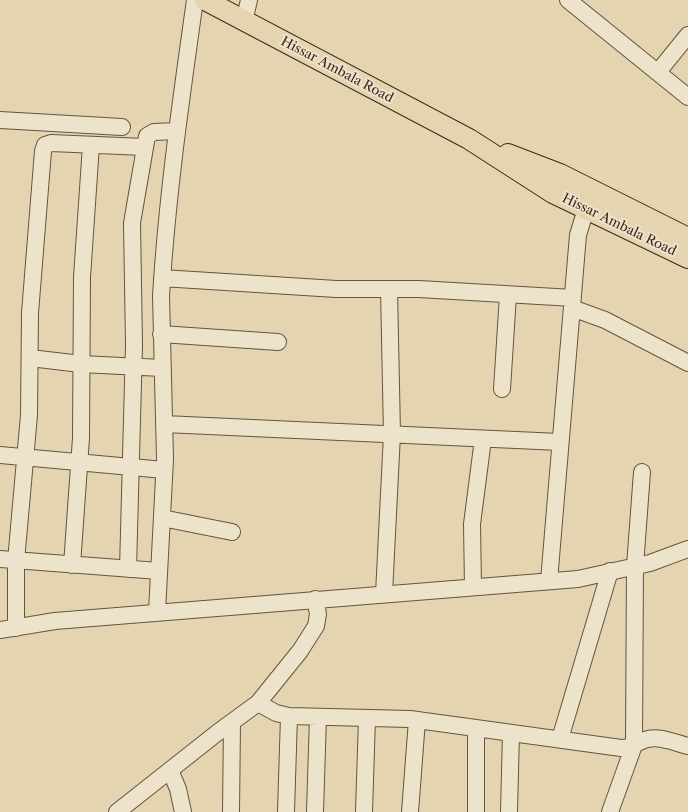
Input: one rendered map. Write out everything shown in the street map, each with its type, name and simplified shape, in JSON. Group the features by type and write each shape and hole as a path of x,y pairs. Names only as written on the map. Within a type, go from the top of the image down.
{"main road":[{"name":"Hissar Ambala Road","path":"205,0 244,22 469,139 554,193 688,258"},
{"name":"Hissar Ambala Road","path":"469,139 560,174 688,238"}],"street":[{"path":"157,612 164,470 161,334 165,228 176,131 195,0"},
{"path":"244,22 249,0"},
{"path":"568,0 688,97"},
{"path":"658,72 688,35"},
{"path":"0,120 122,126"},
{"path":"128,569 133,366 132,223 147,136 150,134 176,131"},
{"path":"16,628 16,561 30,415 30,313 43,151 45,145 51,143 144,147"},
{"path":"72,564 79,464 82,278 91,145"},
{"path":"549,581 578,235 586,209"},
{"path":"162,278 336,289 508,295 572,303 688,363"},
{"path":"384,594 392,434 389,290"},
{"path":"502,389 508,295"},
{"path":"161,334 278,342"},
{"path":"30,358 81,364 162,368"},
{"path":"164,424 560,442"},
{"path":"473,586 472,524 483,439"},
{"path":"0,455 79,464 164,470"},
{"path":"610,812 634,745 635,566 642,472"},
{"path":"162,518 232,532"},
{"path":"0,630 55,621 157,612 473,586 578,579 650,563 688,549"},
{"path":"0,560 159,571"},
{"path":"560,739 610,572"},
{"path":"118,812 258,703 300,650 316,626 318,614 315,599"},
{"path":"258,703 276,713 289,716 417,720 621,748 634,745 647,739 655,738 688,746"},
{"path":"286,812 289,716"},
{"path":"315,812 318,717"},
{"path":"364,812 368,718"},
{"path":"410,812 417,720"},
{"path":"231,812 232,723"},
{"path":"476,728 476,812"},
{"path":"509,812 511,733"},
{"path":"170,770 178,789 183,812"}]}
